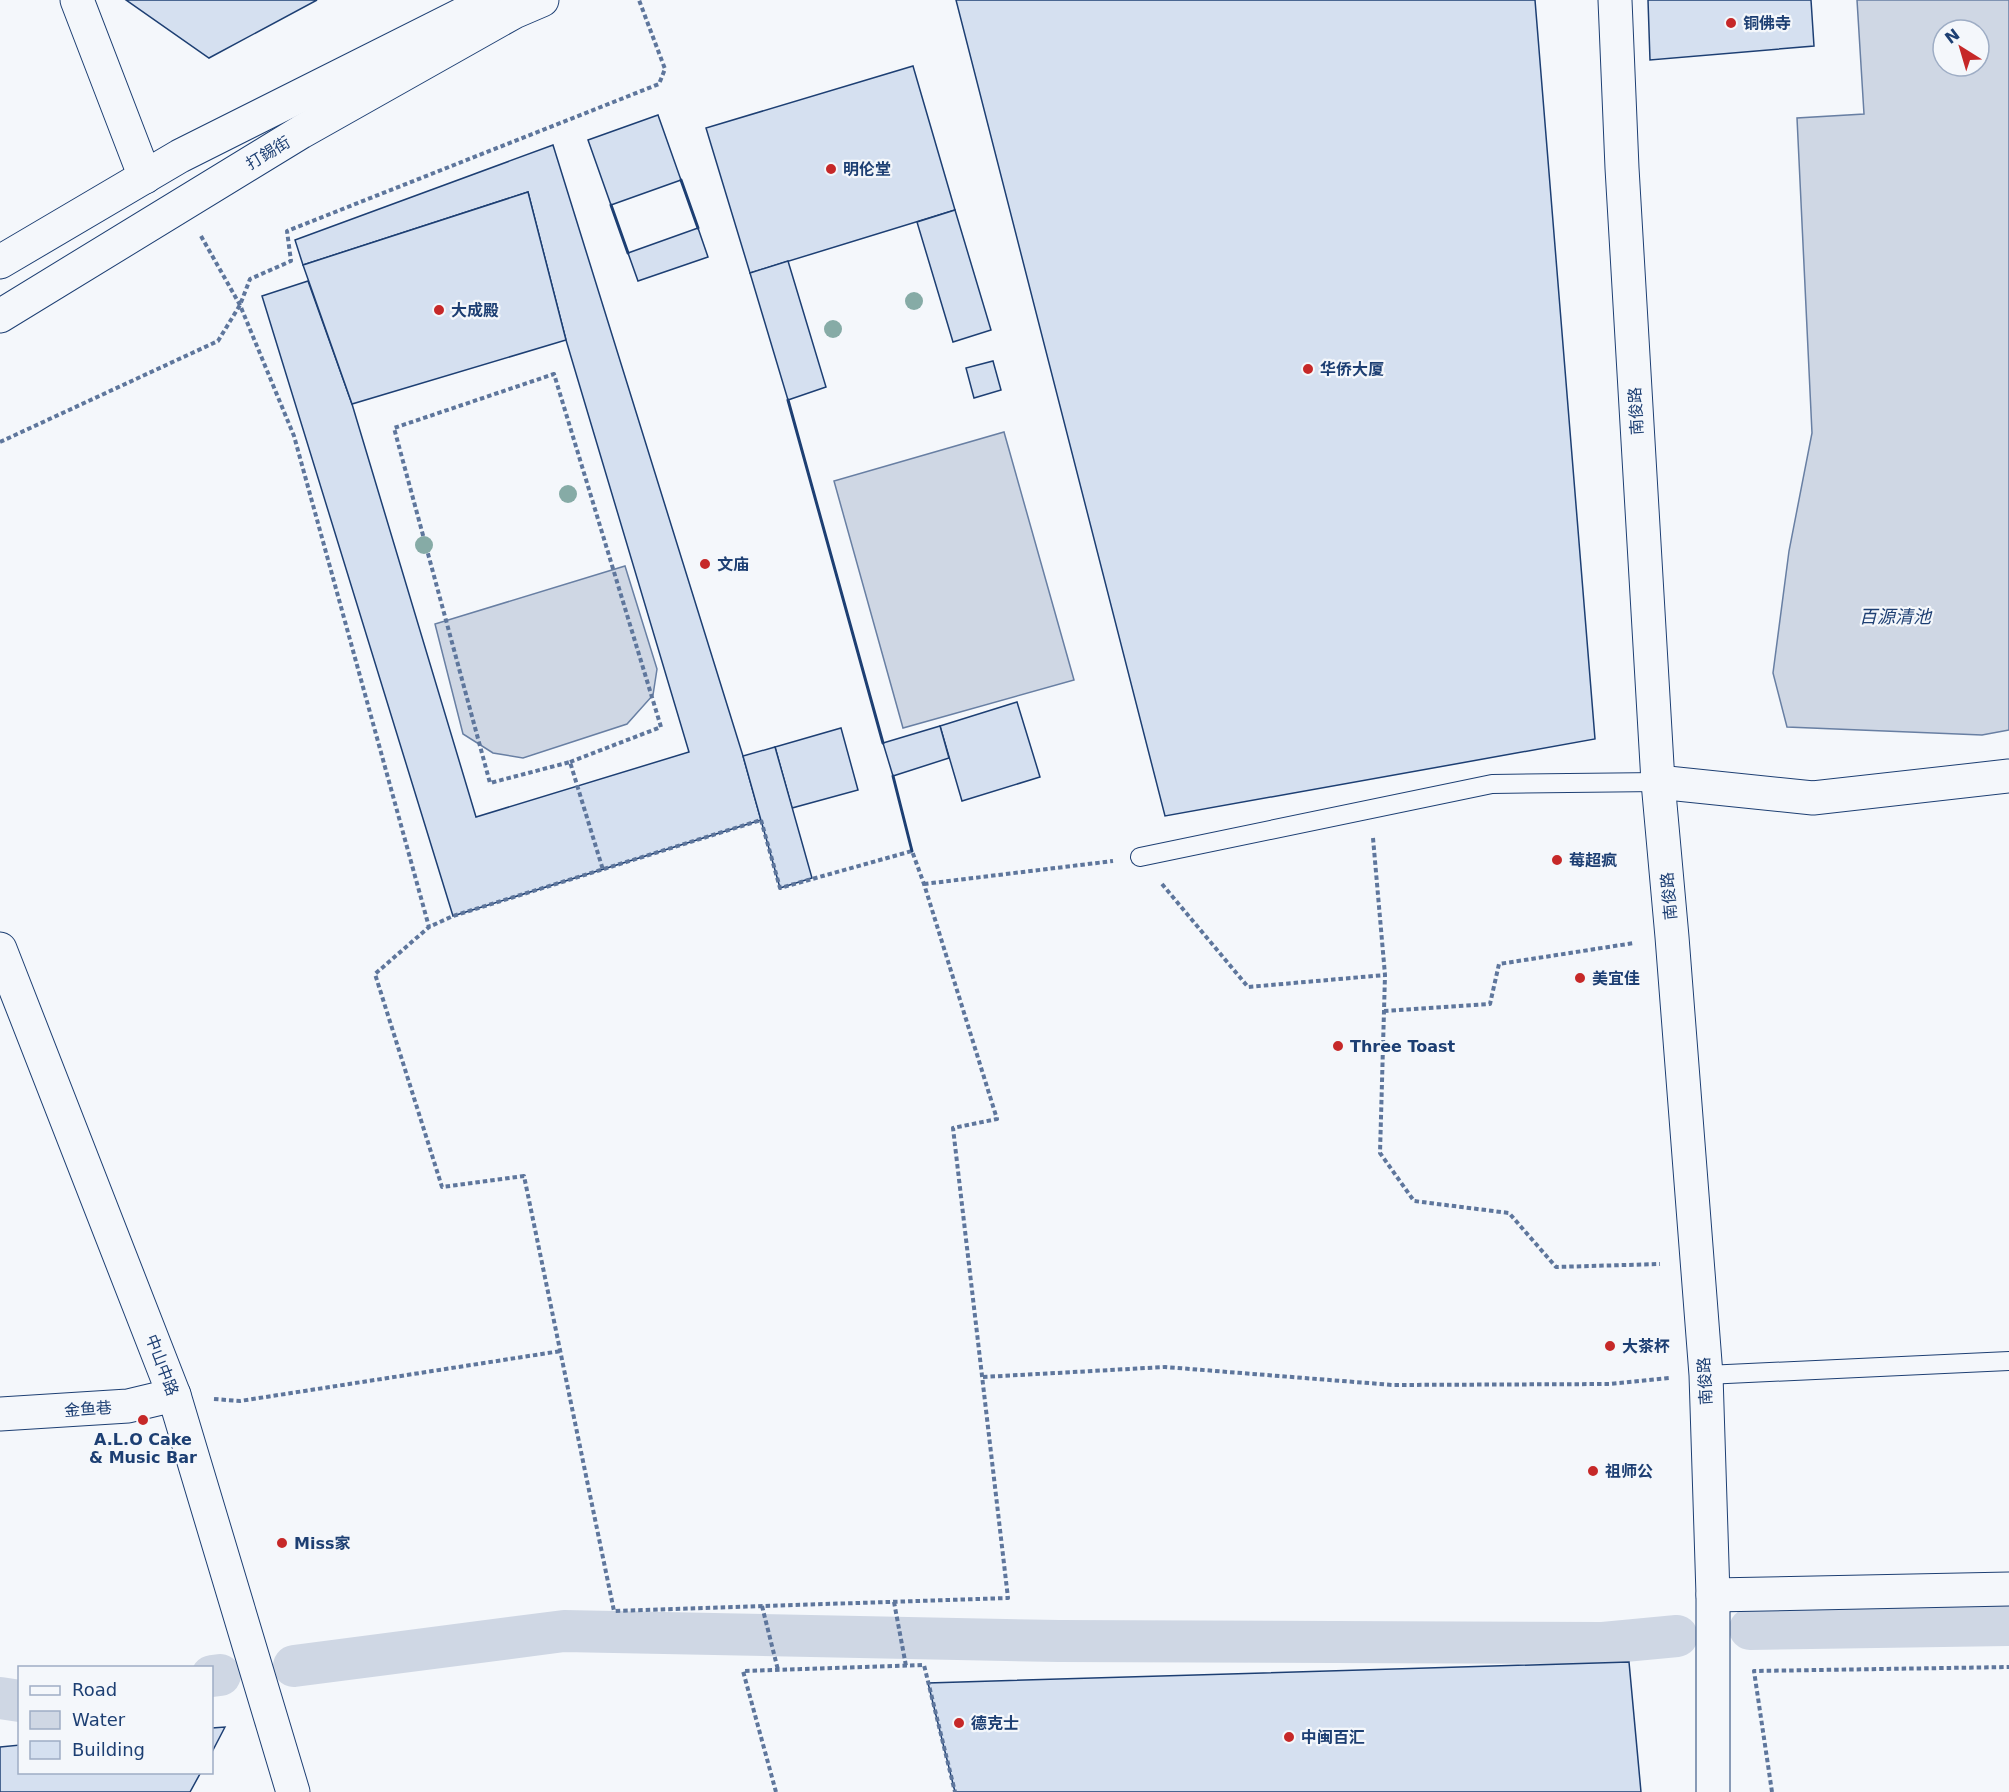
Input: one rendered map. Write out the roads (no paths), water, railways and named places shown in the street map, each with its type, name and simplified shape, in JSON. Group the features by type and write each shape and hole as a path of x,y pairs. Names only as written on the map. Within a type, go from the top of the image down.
{"main road":[{"path":"76,0 145,177"},
{"path":"0,262 180,156 491,0"},
{"name":"打錫街","path":"0,316 321,121 514,12 542,0"},
{"name":"南俊路","path":"1615,0 1622,168 1658,782 1706,1375 1713,1595 1713,1792"},
{"path":"1658,782 1813,798 2009,776"},
{"name":"中山中路","path":"0,949 174,1395 293,1792"},
{"name":"金鱼巷","path":"0,1414 128,1406 174,1395"},
{"path":"1713,1595 2009,1589"}],"lane":[{"path":"1140,857 1492,784 1658,782"},
{"path":"1706,1375 2009,1361"}],"water":[{"name":"百源清池","path":"1857,0 2009,0 2009,730 1982,735 1787,727 1773,673 1789,551 1812,433 1797,118 1864,114"},
{"path":"1004,432 1074,680 903,728 834,481"},
{"path":"625,566 657,669 653,695 627,724 523,758 493,753 463,734 435,624"}],"waterway":[{"path":"1750,1629 2009,1625"},
{"path":"294,1666 564,1631 1059,1641 1603,1643 1677,1636"},
{"path":"213,1676 220,1675"},
{"path":"0,1698 18,1701"}],"place":[{"name":"铜佛寺","path":"1731,23"},
{"name":"明伦堂","path":"831,169"},
{"name":"大成殿","path":"439,310"},
{"name":"华侨大厦","path":"1308,369"},
{"name":"文庙","path":"705,564"},
{"name":"莓超疯","path":"1557,860"},
{"name":"美宜佳","path":"1580,978"},
{"name":"Three Toast","path":"1338,1046"},
{"name":"大茶杯","path":"1610,1346"},
{"name":"A.L.O Cake & Music Bar","path":"143,1420"},
{"name":"祖师公","path":"1593,1471"},
{"name":"Miss家","path":"282,1543"},
{"name":"德克士","path":"959,1723"},
{"name":"中闽百汇","path":"1289,1737"}]}
